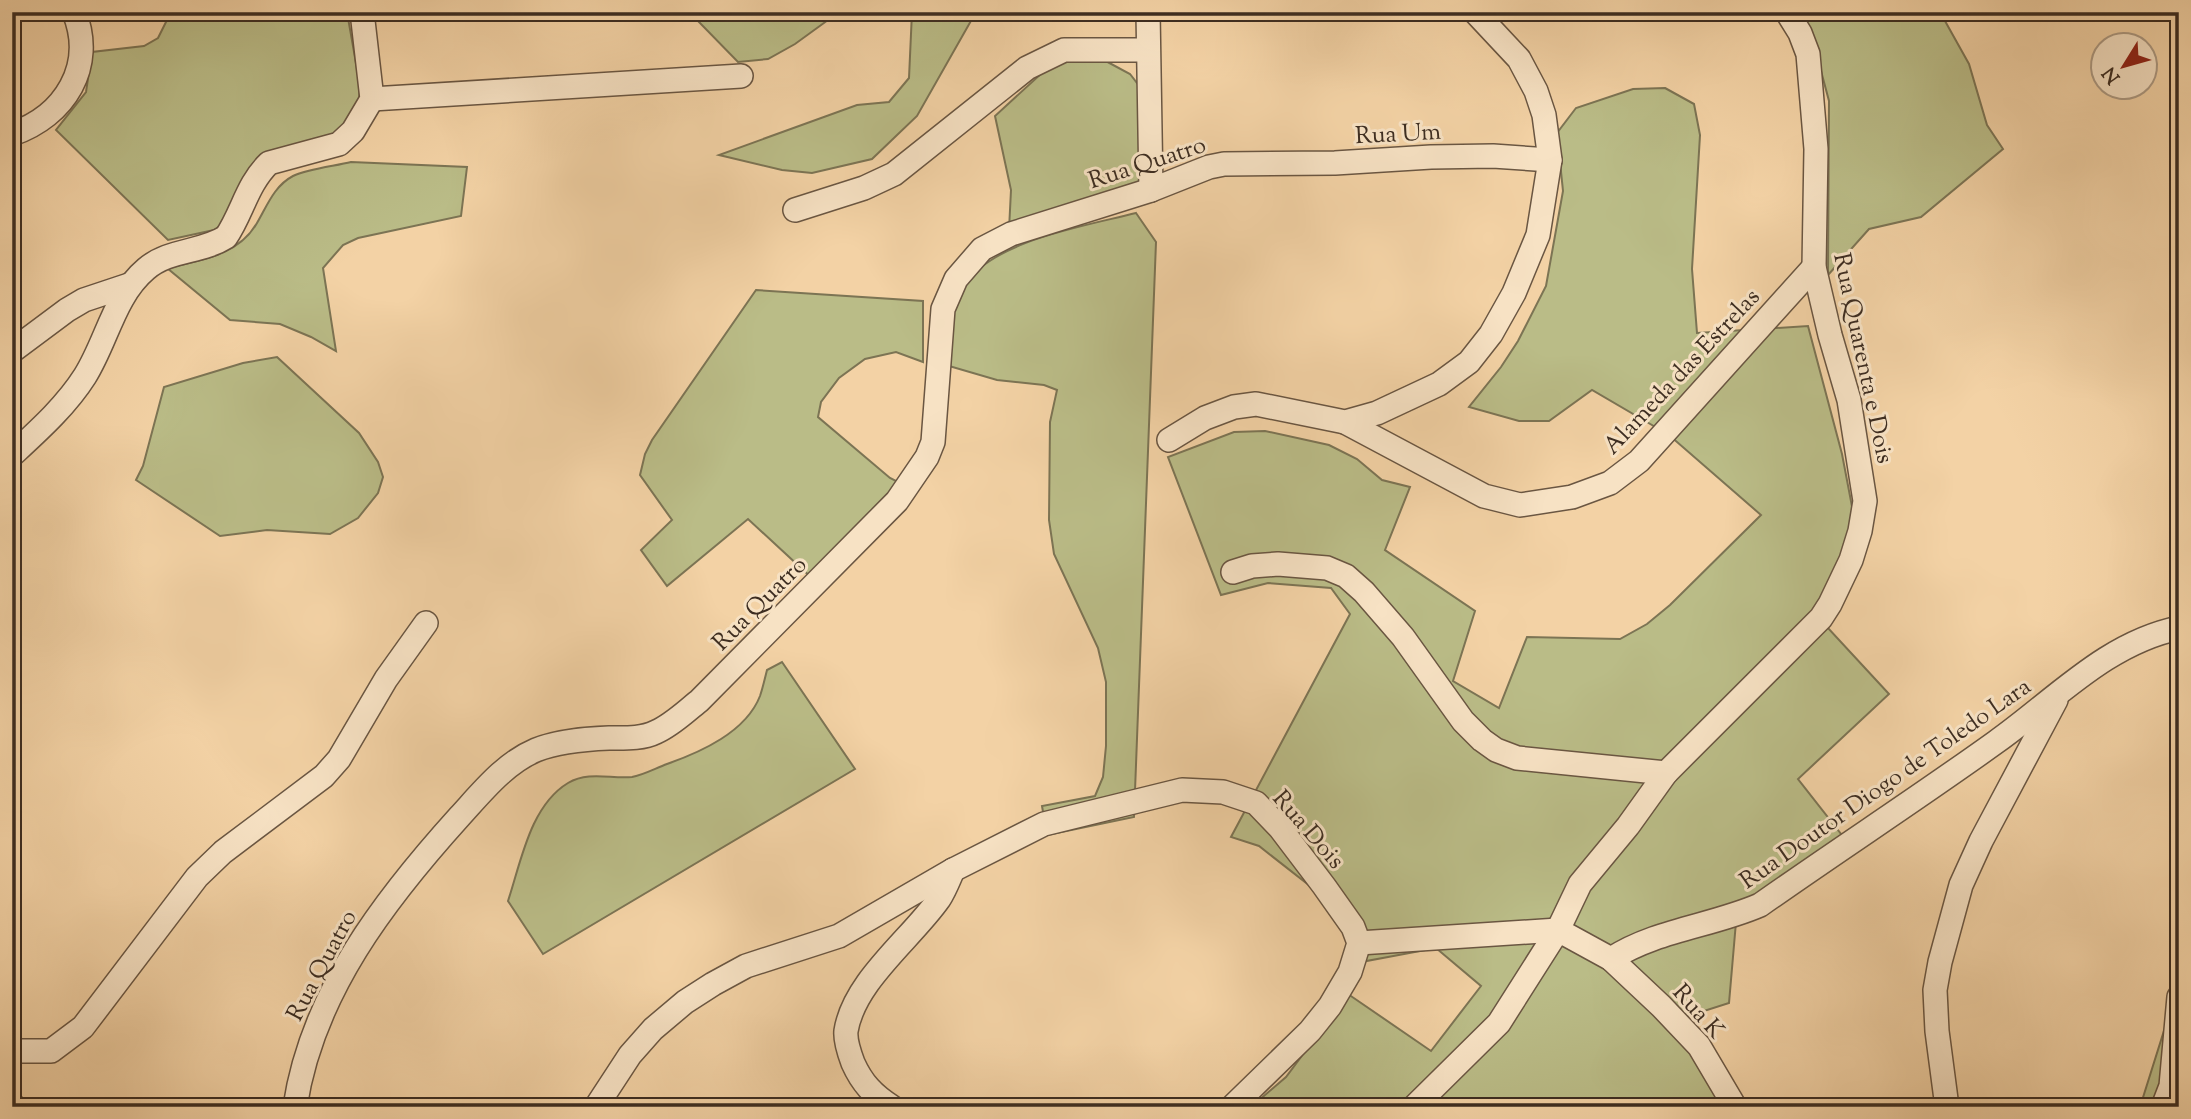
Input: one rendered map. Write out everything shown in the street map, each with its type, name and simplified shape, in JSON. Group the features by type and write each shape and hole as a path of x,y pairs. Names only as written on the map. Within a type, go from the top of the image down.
{"street":[{"path":"12,134 40,121 58,105 75,82 82,55 80,27 74,12"},
{"path":"12,455 54,416 85,376 129,285 146,269 168,255 201,248 226,237 245,197 269,163 339,144 353,131 372,99 362,12"},
{"path":"1148,12 1151,190"},
{"path":"1169,440 1205,418 1234,407 1256,404 1345,422 1377,413 1439,384 1469,362 1491,334 1514,293 1538,235 1550,160 1544,115 1535,92 1518,59 1475,12"},
{"name":"Rua Quarenta e Dois","path":"1414,1107 1499,1023 1558,930 1580,884 1628,826 1666,773 1821,618 1840,585 1860,531 1865,501 1851,413 1814,267 1816,149 1814,99 1808,54 1800,33 1787,12"},
{"path":"795,210 864,188 894,174 1042,59 1064,50 1148,50"},
{"path":"372,99 741,76"},
{"name":"Rua Um","path":"1249,164 1493,156 1550,160"},
{"name":"Rua Quatro","path":"295,1107 308,1045 356,948 396,890 489,785 514,762 537,750 580,741 640,737 655,733 670,724 699,701 897,501 927,457 933,442 943,309 949,291 969,262 982,249 1011,234 1151,190 1209,167 1249,164"},
{"name":"Alameda das Estrelas","path":"1345,422 1483,496 1520,505 1572,497 1610,483 1639,461 1814,267"},
{"path":"12,351 76,305 129,285"},
{"path":"1233,572 1252,566 1278,564 1327,568 1346,576 1403,636 1463,721 1496,750 1517,758 1666,773"},
{"path":"12,1051 51,1051 83,1027 197,877 223,852 317,782 339,759 386,679 426,623"},
{"name":"Rua Doutor Diogo de Toledo Lara","path":"1611,959 1627,948 1700,923 1740,914 1760,905 1989,747 2115,653 2142,640 2179,628"},
{"path":"1947,1107 1937,1031 1935,990 1961,885 1981,841 2062,690"},
{"name":"Rua Dois","path":"596,1107 630,1055 653,1029 685,1002 746,966 839,936 953,870 1044,824 1182,790 1223,792 1256,803 1280,828 1353,927 1359,943"},
{"path":"892,1107 877,1098 860,1079 845,1033 857,1000 876,973 940,898 953,870"},
{"path":"1231,1107 1310,1031 1350,972 1359,943 1558,930"},
{"name":"Rua K","path":"1558,930 1611,959 1661,1006 1699,1046 1735,1107"},
{"path":"2162,1107 2171,1086 2179,997"}],"green space":[{"path":"171,12 347,12 360,86 359,101 344,128 317,145 266,157 243,179 227,221 214,230 168,240 56,130 86,92 92,52 144,46 158,38"},
{"path":"694,12 839,12 795,44 768,59 738,62 696,19"},
{"path":"912,12 976,12 917,116 872,159 812,173 782,170 719,155 857,105 889,102 909,78"},
{"path":"1796,12 1940,12 1969,64 1987,125 2003,149 1921,217 1869,229 1828,275 1829,101 1813,41"},
{"path":"1102,59 1130,74 1140,87 1152,114 1138,191 1009,230 1011,190 995,116 1055,61"},
{"path":"1665,88 1694,104 1700,135 1692,269 1697,333 1808,326 1842,454 1854,517 1827,627 1889,694 1798,779 1852,848 1736,922 1729,1003 1679,1019 1726,1107 1251,1107 1286,1077 1348,994 1431,1051 1481,986 1436,948 1361,962 1350,934 1310,886 1259,846 1231,837 1350,614 1331,588 1268,583 1221,595 1168,457 1234,432 1265,431 1329,445 1357,459 1382,480 1410,487 1385,550 1475,611 1453,681 1499,708 1527,637 1620,639 1647,624 1670,605 1761,515 1669,435 1592,390 1549,421 1519,421 1469,407 1518,341 1546,286 1563,191 1557,133 1576,108 1633,89"},
{"path":"351,162 467,167 461,216 358,238 343,245 323,268 336,351 280,324 230,320 167,268 218,255 240,243 286,180 314,170"},
{"path":"1136,213 1156,242 1134,817 1047,835 1042,806 1095,796 1103,777 1106,746 1106,682 1098,648 1054,554 1049,520 1050,422 1057,390 1044,385 997,380 949,366 950,325 954,305 963,286 977,270 996,257 1042,237"},
{"path":"756,290 923,301 923,362 896,352 865,359 839,378 821,402 818,417 890,478 904,485 814,580 748,519 667,586 641,550 672,520 640,475 645,454"},
{"path":"277,357 359,433 378,462 383,477 378,493 358,518 330,534 267,530 220,536 136,480 143,466 164,387 243,363"},
{"path":"782,662 855,769 543,954 508,901 529,836 544,806 555,793 576,779 592,776 636,776 708,747 744,720 760,696 767,670"},
{"path":"2179,983 2179,1107 2140,1107"}]}
